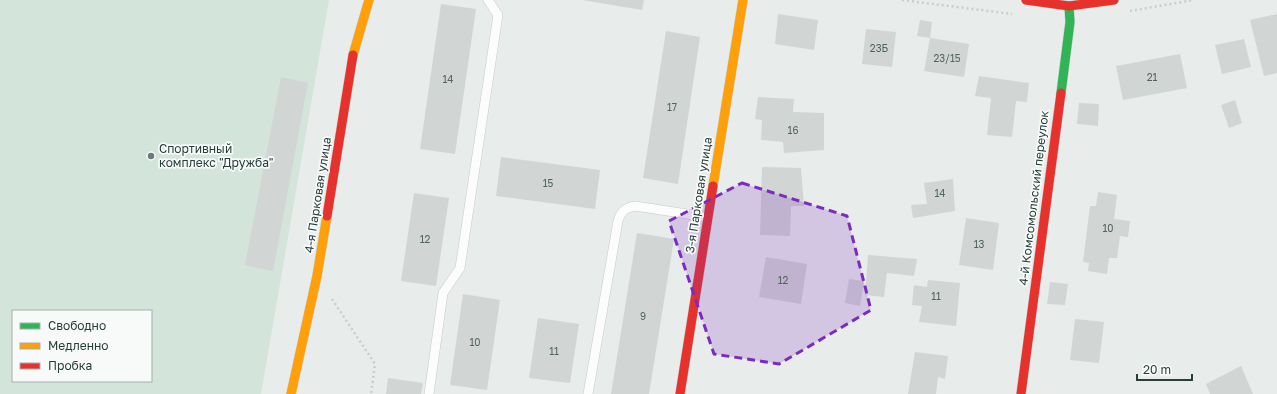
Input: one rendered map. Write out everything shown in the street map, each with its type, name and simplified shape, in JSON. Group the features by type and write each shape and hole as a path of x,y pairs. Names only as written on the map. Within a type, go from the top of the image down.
{"street":[{"name":"4-я Парковая улица","path":"291,394 317,276 353,55 369,0"},
{"name":"3-я Парковая улица","path":"680,394 707,217 743,0"},
{"path":"1026,0 1069,6 1114,0"},
{"name":"4-й Комсомольский переулок","path":"1021,394 1070,22 1069,6"}],"lane":[{"path":"429,394 443,292 460,268 463,252 498,15 488,0"},
{"path":"588,394 618,221 621,212 626,208 635,206 707,217"}],"path":[{"path":"317,276 375,364 371,394"}],"highlighted area":[{"path":"742,183 847,216 871,310 779,364 714,354 669,221"}],"green space":[{"name":"Спортивный комплекс \"Дружба\"","path":"0,0 329,0 261,394 0,394"}],"building":[{"path":"582,0 644,0 642,10"},
{"path":"441,4 476,9 455,154 420,149"},
{"path":"778,14 818,20 814,50 775,44"},
{"path":"1277,14 1277,73 1264,76 1250,20"},
{"path":"920,20 932,22 930,38 917,36"},
{"path":"866,29 896,32 892,67 862,64"},
{"path":"666,31 700,37 678,184 643,178"},
{"path":"930,38 969,44 964,77 924,71"},
{"path":"1244,39 1251,67 1222,74 1215,45"},
{"path":"1180,54 1187,88 1123,100 1116,66"},
{"path":"979,76 1029,83 1027,102 1016,101 1012,137 987,135 991,98 975,96"},
{"path":"281,77 308,83 273,271 245,265"},
{"path":"758,97 794,99 793,112 824,113 824,150 784,153 783,142 761,140 762,120 755,119"},
{"path":"1235,100 1242,123 1229,128 1221,105"},
{"path":"1079,103 1099,104 1098,126 1077,124"},
{"path":"501,157 600,170 595,209 496,196"},
{"path":"762,167 801,168 804,206 791,206 790,236 760,235"},
{"path":"953,179 955,211 913,218 911,205 927,204 924,183"},
{"path":"1098,192 1117,195 1114,219 1130,221 1128,237 1120,236 1117,258 1109,258 1107,274 1088,271 1089,263 1083,262 1090,206 1096,206"},
{"path":"414,193 449,198 436,286 401,281"},
{"path":"966,218 999,223 993,270 959,265"},
{"path":"637,233 674,239 649,394 611,394"},
{"path":"868,255 917,259 914,276 887,273 884,297 865,295"},
{"path":"766,257 807,264 801,304 759,297"},
{"path":"849,279 864,281 860,306 845,303"},
{"path":"928,280 960,283 956,326 919,322 922,306 912,305 914,285 927,287"},
{"path":"1050,282 1068,284 1065,305 1047,304"},
{"path":"463,294 500,300 487,390 450,385"},
{"path":"538,318 579,324 570,383 529,378"},
{"path":"1075,319 1104,322 1099,363 1070,360"},
{"path":"915,352 948,356 945,379 938,377 936,394 908,394"},
{"path":"1241,366 1253,394 1210,394 1206,384"},
{"path":"388,378 423,383 421,394 386,394"}],"traffic: fast":[{"path":"1061,93 1070,22 1069,6"}],"traffic: slow":[{"path":"353,55 369,0"},
{"path":"713,186 743,0"},
{"path":"291,394 317,276 327,216"}],"traffic: jam":[{"path":"1026,0 1069,6 1114,0"},
{"path":"327,216 353,55"},
{"path":"1021,394 1061,93"},
{"path":"680,394 713,186"}],"place":[{"name":"Спортивный комплекс \"Дружба\"","path":"151,156"}]}
